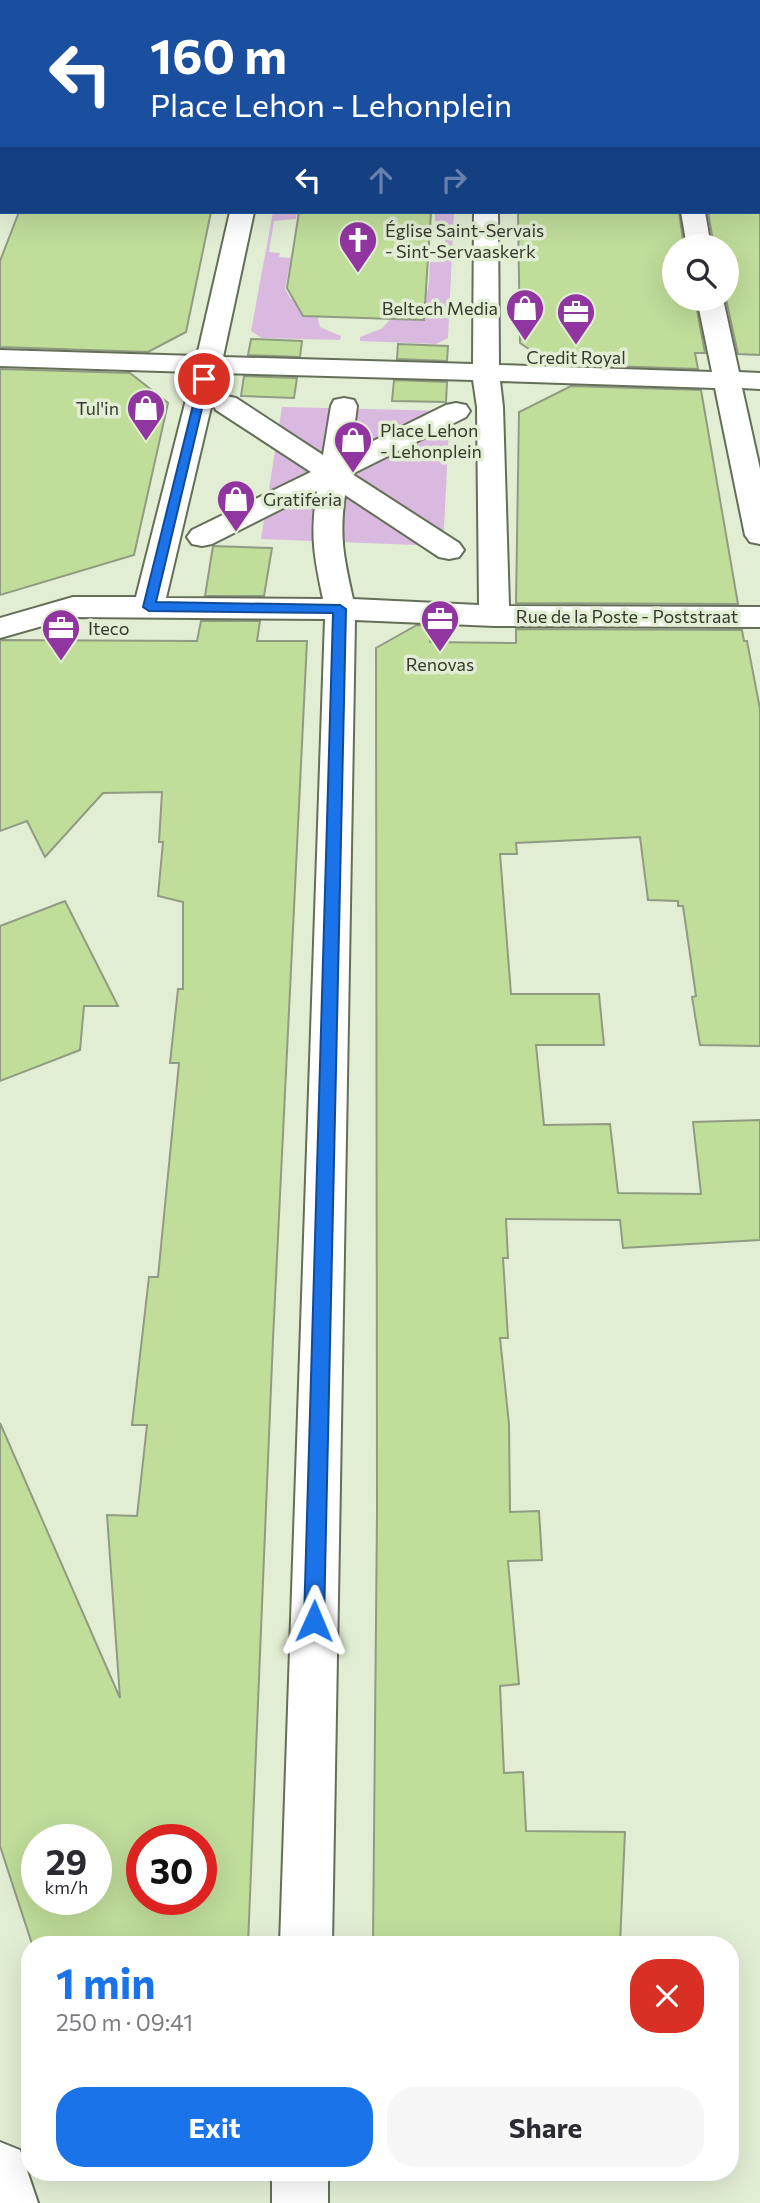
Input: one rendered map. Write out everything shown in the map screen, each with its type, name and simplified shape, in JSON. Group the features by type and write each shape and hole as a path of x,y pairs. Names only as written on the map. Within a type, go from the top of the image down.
{"street":[{"path":"149,607 243,214"},
{"path":"0,628 73,607 340,609 494,616 490,407 486,374 486,214"},
{"path":"693,214 697,234"},
{"path":"711,311 760,535"},
{"path":"0,358 760,381"},
{"path":"226,404 449,550"},
{"path":"306,1936 340,609 327,549 326,528 344,406"},
{"path":"202,537 456,411"},
{"name":"Rue de la Poste - Poststraat","path":"494,616 760,617"},
{"path":"0,2170 10,2203"},
{"path":"300,2181 300,2203"}],"shaded area":[{"path":"273,214 297,214 296,219 274,221 269,252 280,253 279,257 291,258 285,289 290,298 317,315 320,327 341,336 340,340 262,338 251,331"},
{"path":"435,214 454,214 448,338 436,344 360,341 360,337 383,328 394,317 424,298 429,285 430,262 444,262 446,222 435,221"},
{"path":"282,407 450,411 443,546 261,539"}],"building":[{"path":"18,214 211,214 186,332 148,352 0,347 0,261"},
{"name":"Église Saint-Servais - Sint-Servaaskerk","path":"299,214 431,214 424,320 303,316 287,288"},
{"path":"518,214 679,214 682,234 662,234 662,311 697,311 705,353 695,353 698,369 551,364 520,343"},
{"path":"708,214 760,214 760,355 738,354 729,311 739,311 739,234 712,234"},
{"path":"251,339 302,341 300,357 248,355"},
{"path":"398,344 448,346 447,361 397,359"},
{"path":"0,369 130,373 168,403 134,555 0,595"},
{"path":"244,376 297,378 294,398 241,396"},
{"path":"394,380 447,382 446,402 392,401"},
{"path":"571,386 701,390 738,604 516,603 519,412"},
{"path":"213,546 272,548 264,596 205,596"},
{"path":"201,621 260,621 257,641 307,641 273,1339 248,1936 29,1936 23,1915 112,1915 112,1824 21,1824 21,1910 0,1846 0,1423 120,1698 107,1515 137,1516 147,1425 132,1425 149,1277 158,1277 179,1063 170,1063 178,989 183,989 183,902 158,896 163,842 159,842 162,792 103,793 45,857 27,821 0,831 0,640 197,641"},
{"path":"417,625 431,626 430,642 516,643 516,629 742,630 744,641 747,641 760,709 760,1046 700,1045 692,997 696,996 683,906 678,906 678,901 648,900 640,837 516,843 517,854 500,854 511,994 599,994 604,1045 536,1045 544,1125 610,1124 618,1193 701,1194 693,1122 760,1120 760,1240 623,1248 620,1220 506,1219 508,1258 503,1258 508,1338 500,1338 509,1424 510,1512 539,1511 542,1560 508,1561 519,1684 500,1686 504,1773 523,1772 526,1831 625,1832 620,1936 373,1936 377,1512 376,648"},
{"path":"65,901 118,1006 84,1006 80,1050 0,1081 0,926"}],"place":[{"name":"Église Saint-Servais - Sint-Servaaskerk","path":"358,274"},
{"name":"Beltech Media","path":"525,342"},
{"name":"Credit Royal","path":"576,346"},
{"name":"Tul'in","path":"146,442"},
{"name":"Place Lehon - Lehonplein","path":"353,474"},
{"name":"Gratiferia","path":"236,533"},
{"name":"Renovas","path":"440,653"},
{"name":"Iteco","path":"61,662"}],"route":[{"path":"204,379 149,607 340,609 314,1621"}]}
